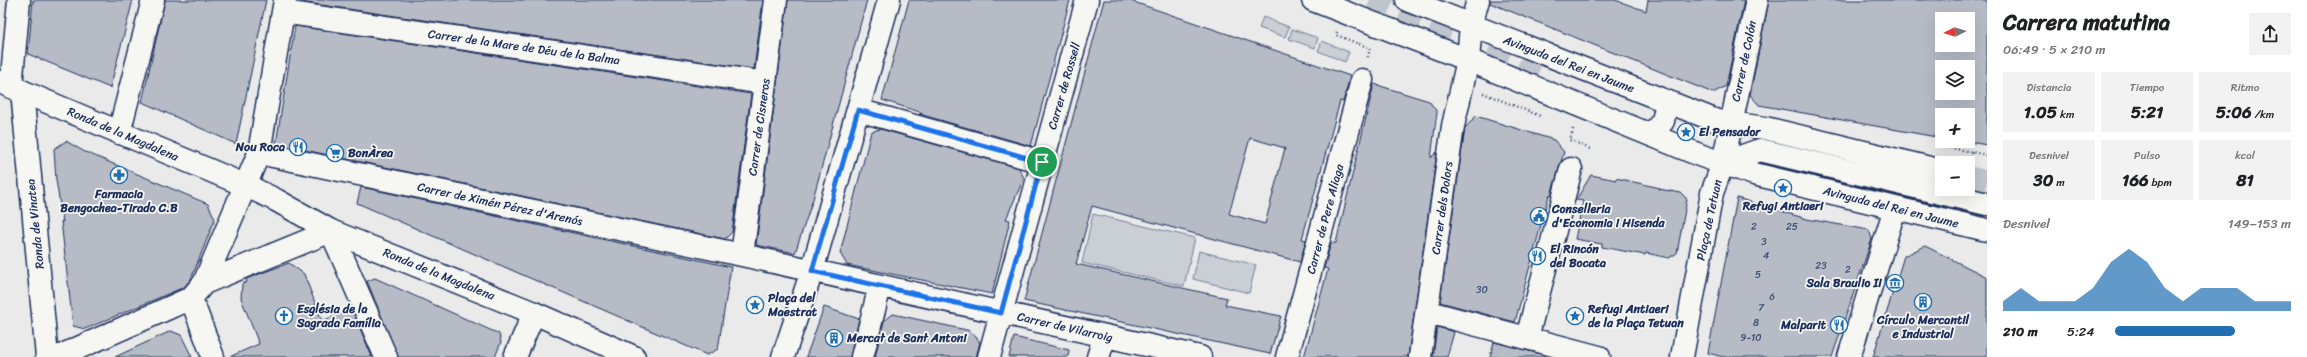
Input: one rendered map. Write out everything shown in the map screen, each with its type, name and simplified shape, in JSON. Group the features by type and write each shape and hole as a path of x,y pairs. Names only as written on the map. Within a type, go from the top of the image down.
{"street":[{"name":"Ronda de Vinatea","path":"19,0 11,87 48,357"},
{"path":"119,133 153,0"},
{"name":"Carrer de Cisneros","path":"742,255 776,0"},
{"path":"783,357 812,271 889,0"},
{"name":"Carrer de Rossell","path":"989,357 1087,0"},
{"name":"Avinguda del Rei en Jaume","path":"1313,0 1468,60 1651,135 1754,174 1987,230"},
{"name":"Avinguda del Rei en Jaume","path":"1407,0 1717,121 1765,128 1935,169"},
{"path":"1468,60 1471,25 1478,0"},
{"name":"Carrer de Colón","path":"1722,163 1757,0"},
{"path":"213,357 198,291 247,186 259,152 284,6"},
{"name":"Carrer de la Mare de Déu de la Balma","path":"284,6 765,82"},
{"name":"Carrer dels Dolors","path":"1420,357 1428,312 1453,126 1468,60"},
{"path":"1607,117 1587,96 1544,73 1590,85 1620,83"},
{"name":"Carrer de Pere Aliaga","path":"1287,357 1362,80"},
{"name":"Ronda de la Magdalena","path":"11,87 247,186 276,200 331,231 534,313 634,357"},
{"path":"1651,135 1663,121 1667,102"},
{"path":"858,110 1042,162"},
{"path":"1795,184 1807,138"},
{"name":"Avinguda del Rei en Jaume","path":"1722,163 1760,150 1987,204"},
{"name":"Carrer de Ximén Pérez d'Arenós","path":"259,152 742,255"},
{"name":"Plaça de Tetuan","path":"1675,357 1706,191 1722,163"},
{"name":"Plaça de Tetuan","path":"1682,357 1712,193 1722,163"},
{"path":"1527,338 1571,169"},
{"path":"1849,357 1895,208"},
{"path":"58,357 198,291 331,231 386,357"},
{"path":"742,255 812,271"},
{"name":"Carrer de Vilarroig","path":"812,271 1200,357"},
{"path":"862,357 880,286"},
{"path":"1428,312 1599,357"},
{"path":"515,357 534,313"},
{"path":"1098,357 1105,336"}],"path":[{"path":"1344,12 1336,35 1370,48 1362,80"},
{"path":"1463,85 1544,117"},
{"path":"1566,126 1574,129 1570,140 1590,148"},
{"path":"1971,156 1972,152"}],"shaded area":[{"path":"1263,17 1289,27 1285,37 1259,28"},
{"path":"1292,29 1318,38 1315,48 1289,39"},
{"path":"1322,41 1349,52 1345,62 1318,51"},
{"path":"1093,214 1195,238 1184,286 1082,263"},
{"path":"1199,251 1256,265 1249,293 1193,279"}],"building":[{"path":"33,0 133,0 110,88 28,54"},
{"path":"165,0 266,0 236,144 142,102"},
{"path":"301,0 763,0 754,69 301,2"},
{"path":"788,0 867,0 813,199 795,253 756,245"},
{"path":"909,0 1070,0 1031,146 919,114 923,113 882,100"},
{"path":"1104,0 1128,0 1350,76 1343,102 1340,101 1302,239 1306,240 1300,262 1092,206 1076,264 1227,298 1225,305 1281,316 1270,354 1024,301","holes":["1250,138 1285,148 1265,224 1229,214"]},
{"path":"1490,0 1615,0 1646,11 1648,0 1744,0 1726,86 1713,93 1490,3"},
{"path":"1769,0 1987,0 1987,145 1975,143 1975,108 1935,108 1935,137 1759,105 1750,95"},
{"path":"295,26 751,94 732,232 725,239 276,144"},
{"path":"1374,84 1429,101 1437,112 1431,158 1437,152 1408,357 1304,357 1328,269 1324,268 1331,243 1336,243"},
{"path":"1476,116 1554,140 1564,152 1551,195 1549,195 1515,322 1440,302 1465,128"},
{"path":"880,129 1019,168 1024,178 1006,219 1010,220 992,294 847,265 840,253 871,132"},
{"path":"66,141 83,151 208,204 215,219 191,279 184,287 85,329 73,326 61,221 63,222 56,180 54,149"},
{"path":"1591,175 1616,180 1616,178 1681,193 1687,199 1677,253 1669,258 1646,253 1645,255 1602,247 1602,244 1575,239 1583,201 1576,200"},
{"path":"361,187 731,267 718,349 707,355 357,203"},
{"path":"1737,198 1807,219 1869,230 1872,239 1832,357 1723,357 1708,353"},
{"name":"Círculo Mercantil e Industrial","path":"1925,246 1987,277 1987,357 1873,357 1904,256"},
{"name":"Església de la Sagrada Família","path":"289,263 304,274 322,321 352,309 372,357 229,357 259,344 241,298 242,284 247,282 246,279"},
{"path":"375,278 499,334 501,342 495,357 398,357 367,281"},
{"name":"Mercat de Sant Antoni","path":"824,307 859,319 850,357 806,357"},
{"path":"893,314 971,331 980,342 976,357 875,357 884,321"},
{"path":"1437,327 1454,332 1447,357 1433,357"},
{"path":"171,331 181,335 192,357 115,357"},
{"path":"1014,337 1069,350 1068,357 1009,357"},
{"path":"1494,342 1544,355 1543,357 1490,357"}],"tunnel":[{"path":"1370,0 1487,45"},
{"path":"1486,56 1542,78"},
{"path":"1975,179 1987,182"}],"place":[{"name":"El Pensador","path":"1686,132"},
{"name":"Nou Roca","path":"298,147"},
{"name":"BonÀrea","path":"335,153"},
{"name":"Farmacia Bengochea-Tirado C.B","path":"119,175"},
{"name":"Refugi Antiaeri","path":"1783,188"},
{"name":"Conselleria d'Economia i Hisenda","path":"1539,216"},
{"name":"El Rincón del Bocata","path":"1537,256"},
{"name":"Sala Braulio II","path":"1895,283"},
{"name":"Círculo Mercantil e Industrial","path":"1923,302"},
{"name":"Plaça del Maestrat","path":"755,305"},
{"name":"Església de la Sagrada Família","path":"284,316"},
{"name":"Refugi Antiaeri de la Plaça Tetuan","path":"1575,316"},
{"name":"Malparit","path":"1839,325"},
{"name":"Mercat de Sant Antoni","path":"834,338"}],"route":[{"path":"858,110 1042,162 1001,313 812,271 858,110"}]}
